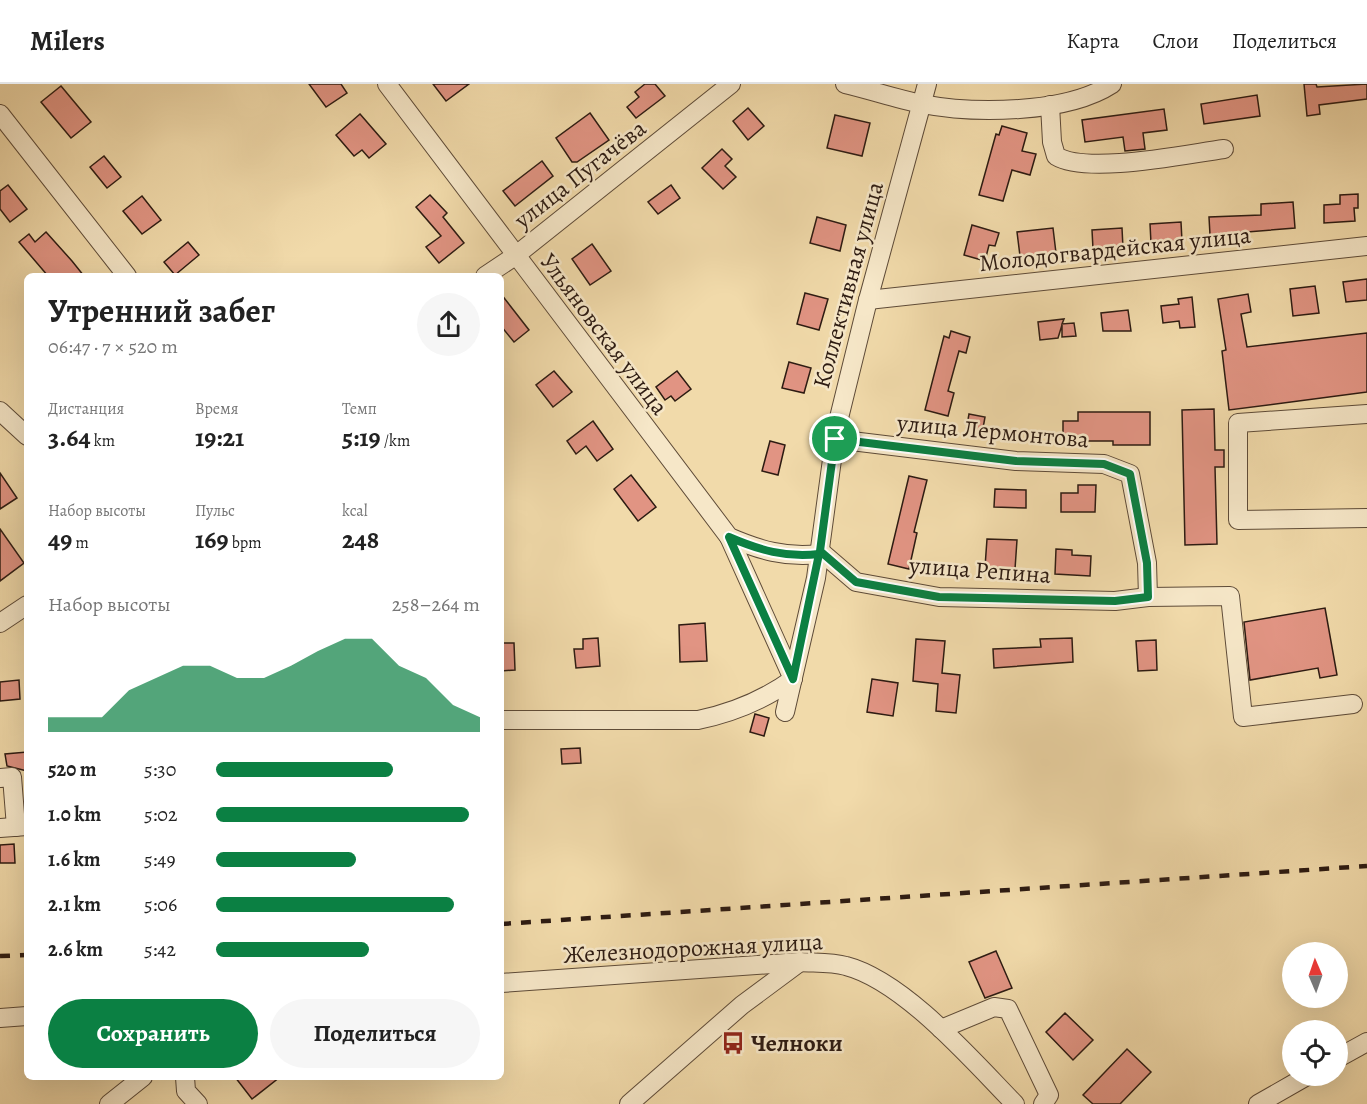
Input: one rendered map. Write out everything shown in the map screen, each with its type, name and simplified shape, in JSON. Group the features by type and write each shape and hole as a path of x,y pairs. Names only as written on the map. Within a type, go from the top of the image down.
{"street":[{"name":"Ульяновская улица","path":"387,84 729,537 764,552 800,556 820,552"},
{"name":"улица Пугачёва","path":"490,273 515,256 731,84"},
{"path":"845,84 921,104 959,108 1050,105 1097,93 1112,84"},
{"name":"Коллективная улица","path":"785,712 820,552 835,439 867,300 927,84"},
{"path":"1050,105 1052,142 1056,156 1078,164 1154,159 1224,149"},
{"path":"0,114 125,273"},
{"name":"Молодогвардейская улица","path":"867,300 1367,246"},
{"path":"0,411 24,433"},
{"path":"1367,414 1238,423 1238,520 1367,519"},
{"name":"улица Лермонтова","path":"835,439 1016,461 1104,464 1130,474 1147,563 1148,597"},
{"path":"504,720 698,720 721,715 771,695 793,679 729,537"},
{"name":"улица Репина","path":"820,552 856,582 939,597 1115,601 1148,597 1230,596 1243,717 1353,704"},
{"path":"0,623 24,607"},
{"path":"13,776 14,827"},
{"path":"630,1104 742,1005 800,962"},
{"name":"Железнодорожная улица","path":"504,983 800,962 845,965 874,976 941,1029 1015,1104"},
{"path":"941,1029 994,1007 1008,1010 1049,1095 1043,1104"},
{"path":"0,1018 24,1016"},
{"path":"1348,1052 1367,1042"},
{"path":"109,1104 138,1080"},
{"path":"185,1080 186,1091 198,1104"},
{"path":"1258,1104 1290,1086"}],"building":[{"path":"309,84 341,84 347,93 326,107"},
{"path":"433,84 469,84 446,101"},
{"path":"645,84 655,84 665,96 636,118 627,107 639,97 635,92"},
{"path":"1304,84 1316,84 1317,87 1367,84 1367,99 1319,105 1320,114 1307,116"},
{"path":"61,86 91,122 71,138 41,102"},
{"path":"1257,95 1260,116 1204,124 1201,104"},
{"path":"748,108 764,126 748,140 733,121"},
{"path":"1164,109 1167,130 1143,133 1145,149 1125,151 1123,137 1085,142 1082,120"},
{"path":"590,113 609,140 577,162 572,162 556,138"},
{"path":"360,114 386,144 369,158 362,150 354,156 336,135"},
{"path":"835,115 870,123 862,156 827,148"},
{"path":"1002,126 1027,133 1022,151 1036,154 1030,175 1012,170 1003,201 979,195 996,134 999,135"},
{"path":"722,149 732,159 725,166 736,177 723,189 702,168"},
{"path":"104,156 121,177 107,188 90,167"},
{"path":"542,161 553,176 515,206 503,191"},
{"path":"8,185 27,209 10,222 0,209 0,191"},
{"path":"671,185 680,198 658,214 648,202"},
{"path":"1358,194 1358,208 1354,208 1355,221 1324,223 1324,205 1340,204 1340,195"},
{"path":"430,195 447,213 443,217 464,243 439,263 426,247 441,236 416,207"},
{"path":"142,196 161,220 142,234 123,211"},
{"path":"1293,202 1295,228 1210,235 1209,217 1261,215 1261,204"},
{"path":"817,217 846,225 840,251 810,243"},
{"path":"1181,222 1182,241 1151,243 1150,224"},
{"path":"972,225 999,233 995,246 989,245 985,261 964,255"},
{"path":"1053,228 1056,253 1020,256 1017,232"},
{"path":"1122,228 1123,248 1093,249 1092,230"},
{"path":"46,232 82,273 45,273 19,242 29,234 35,242"},
{"path":"188,242 199,255 177,273 173,273 164,262"},
{"path":"592,244 611,271 590,285 572,259"},
{"path":"1367,279 1367,300 1346,302 1343,282"},
{"path":"1315,286 1319,313 1293,316 1290,289"},
{"path":"805,293 828,299 819,330 797,324"},
{"path":"1248,294 1251,312 1241,314 1247,347 1367,333 1367,392 1229,410 1222,351 1226,350 1218,299"},
{"path":"1192,297 1195,327 1180,328 1179,321 1163,323 1161,306 1179,304 1178,299"},
{"path":"504,298 529,330 514,342 504,330"},
{"path":"1128,310 1131,331 1103,331 1101,313"},
{"path":"1064,319 1062,324 1074,323 1076,336 1062,337 1062,325 1058,338 1040,340 1038,322"},
{"path":"951,331 970,337 966,353 959,351 948,391 954,393 948,416 925,410 944,336 949,338"},
{"path":"789,362 811,368 804,393 782,388"},
{"path":"554,371 572,392 553,407 536,385"},
{"path":"677,371 691,389 675,401 671,396 665,400 656,387"},
{"path":"1214,409 1215,450 1224,450 1224,467 1215,467 1217,544 1185,545 1182,410"},
{"path":"1078,412 1150,412 1150,445 1113,445 1113,441 1063,441 1063,421 1078,421"},
{"path":"969,414 985,417 982,434 966,431"},
{"path":"593,421 613,449 597,461 586,446 576,454 567,441"},
{"path":"770,441 785,445 778,475 762,471"},
{"path":"0,473 17,498 0,509"},
{"path":"631,475 656,507 638,521 614,489"},
{"path":"909,476 927,480 914,532 917,533 909,569 888,564"},
{"path":"1078,485 1096,485 1095,512 1061,512 1061,493 1078,493"},
{"path":"995,489 1026,490 1026,508 994,507"},
{"path":"0,529 24,563 0,581"},
{"path":"987,539 1017,540 1015,569 985,567"},
{"path":"1056,549 1072,550 1072,555 1091,556 1090,576 1055,574"},
{"path":"1325,608 1337,675 1320,678 1318,668 1250,680 1244,622"},
{"path":"705,623 707,661 680,662 679,625"},
{"path":"598,638 600,666 576,668 574,649 583,649 583,639"},
{"path":"1072,638 1073,662 994,668 993,649 1041,647 1040,639"},
{"path":"916,639 945,641 942,673 960,675 956,713 936,711 938,684 913,681"},
{"path":"1156,640 1157,670 1138,671 1136,641"},
{"path":"504,643 514,643 515,670 504,671"},
{"path":"872,679 898,683 893,716 867,712"},
{"path":"19,680 20,699 0,701 0,682"},
{"path":"755,714 769,718 764,736 750,732"},
{"path":"580,748 581,763 562,764 561,749"},
{"path":"24,752 24,770 7,766 5,754"},
{"path":"14,844 15,863 0,863 0,845"},
{"path":"996,951 1012,988 985,998 969,962"},
{"path":"1065,1013 1093,1040 1073,1060 1046,1032"},
{"path":"1127,1049 1151,1072 1120,1104 1093,1104 1083,1095"},
{"path":"237,1080 276,1080 252,1099"}],"railway":[{"path":"504,924 1367,866"},
{"path":"0,956 24,955"}],"place":[{"name":"Челноки","path":"733,1043"}],"route":[{"path":"835,439 1016,461 1104,464 1130,474 1147,563 1148,597 1115,601 939,597 856,582 820,551 793,679 729,537 764,552 800,556 819,554 835,439"}]}
